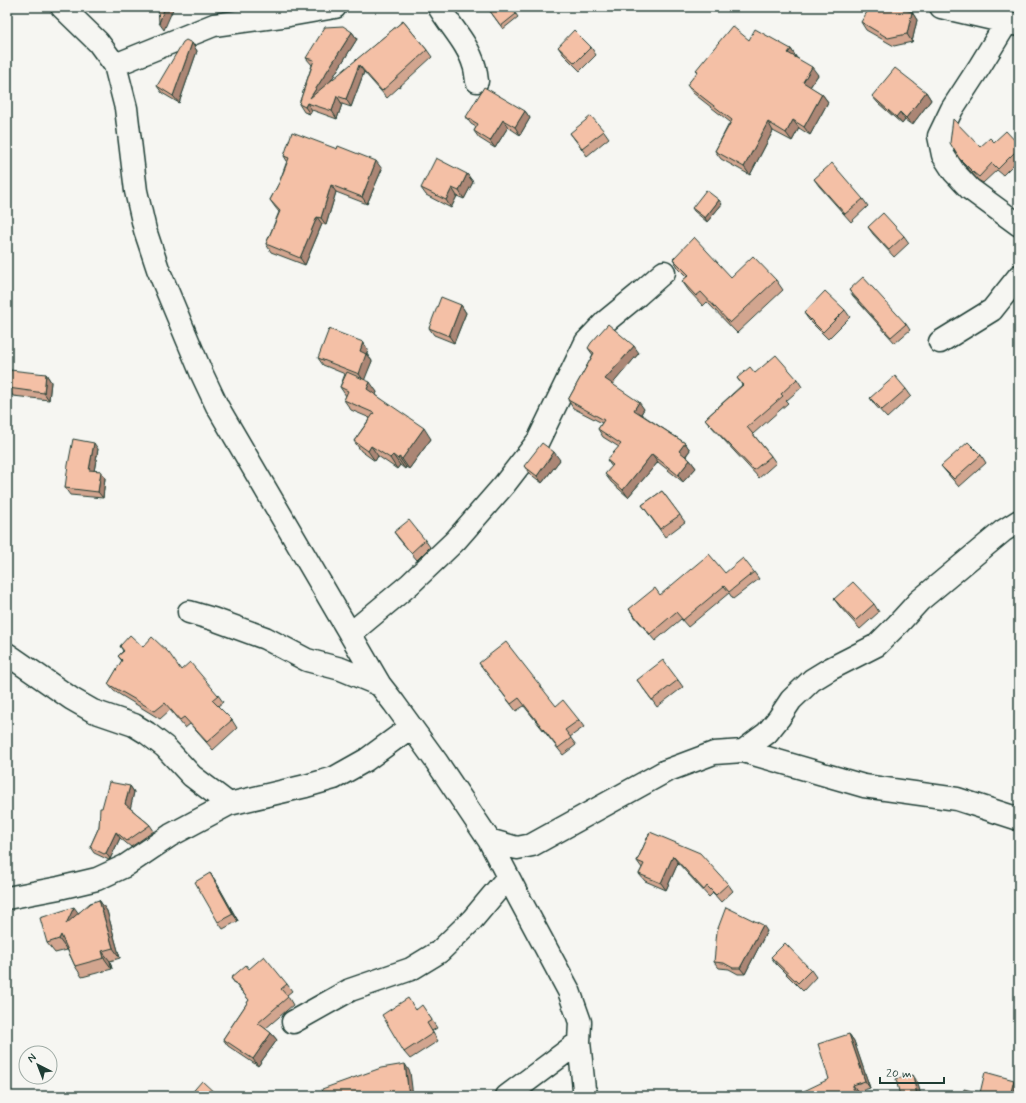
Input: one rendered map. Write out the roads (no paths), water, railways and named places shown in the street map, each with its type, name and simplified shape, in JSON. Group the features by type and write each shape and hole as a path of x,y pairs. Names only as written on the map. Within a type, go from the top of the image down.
{"street":[{"path":"62,7 98,42 115,65 126,108 136,191 145,230 164,282 201,372 217,406 380,685 436,761 489,840 569,991 580,1022 579,1042 584,1089 587,1096"},
{"path":"115,65 214,25 335,7"},
{"path":"439,7 445,18 463,42 474,65 477,81"},
{"path":"940,7 1013,24 980,66 952,109 939,136 943,155 954,172 970,189 1019,225"},
{"path":"350,634 410,584 456,540 504,485 538,441 586,342 605,322 664,272"},
{"path":"940,342 992,310 1019,276"},
{"path":"743,751 767,733 780,718 791,700 812,680 877,645 919,601 1003,531 1019,521"},
{"path":"189,612 265,638 307,660 340,669 380,685"},
{"path":"7,654 72,699 93,711 134,725 147,733 165,747 192,776 229,804"},
{"path":"7,898 97,879 125,866 172,835 229,804 334,778 366,760 411,727"},
{"path":"489,840 517,848 532,845 666,771 714,753 743,751 864,786 957,799 1019,819"},
{"path":"293,1022 350,990 411,969 439,952 472,920 508,877"},
{"path":"507,1096 579,1042"}]}
